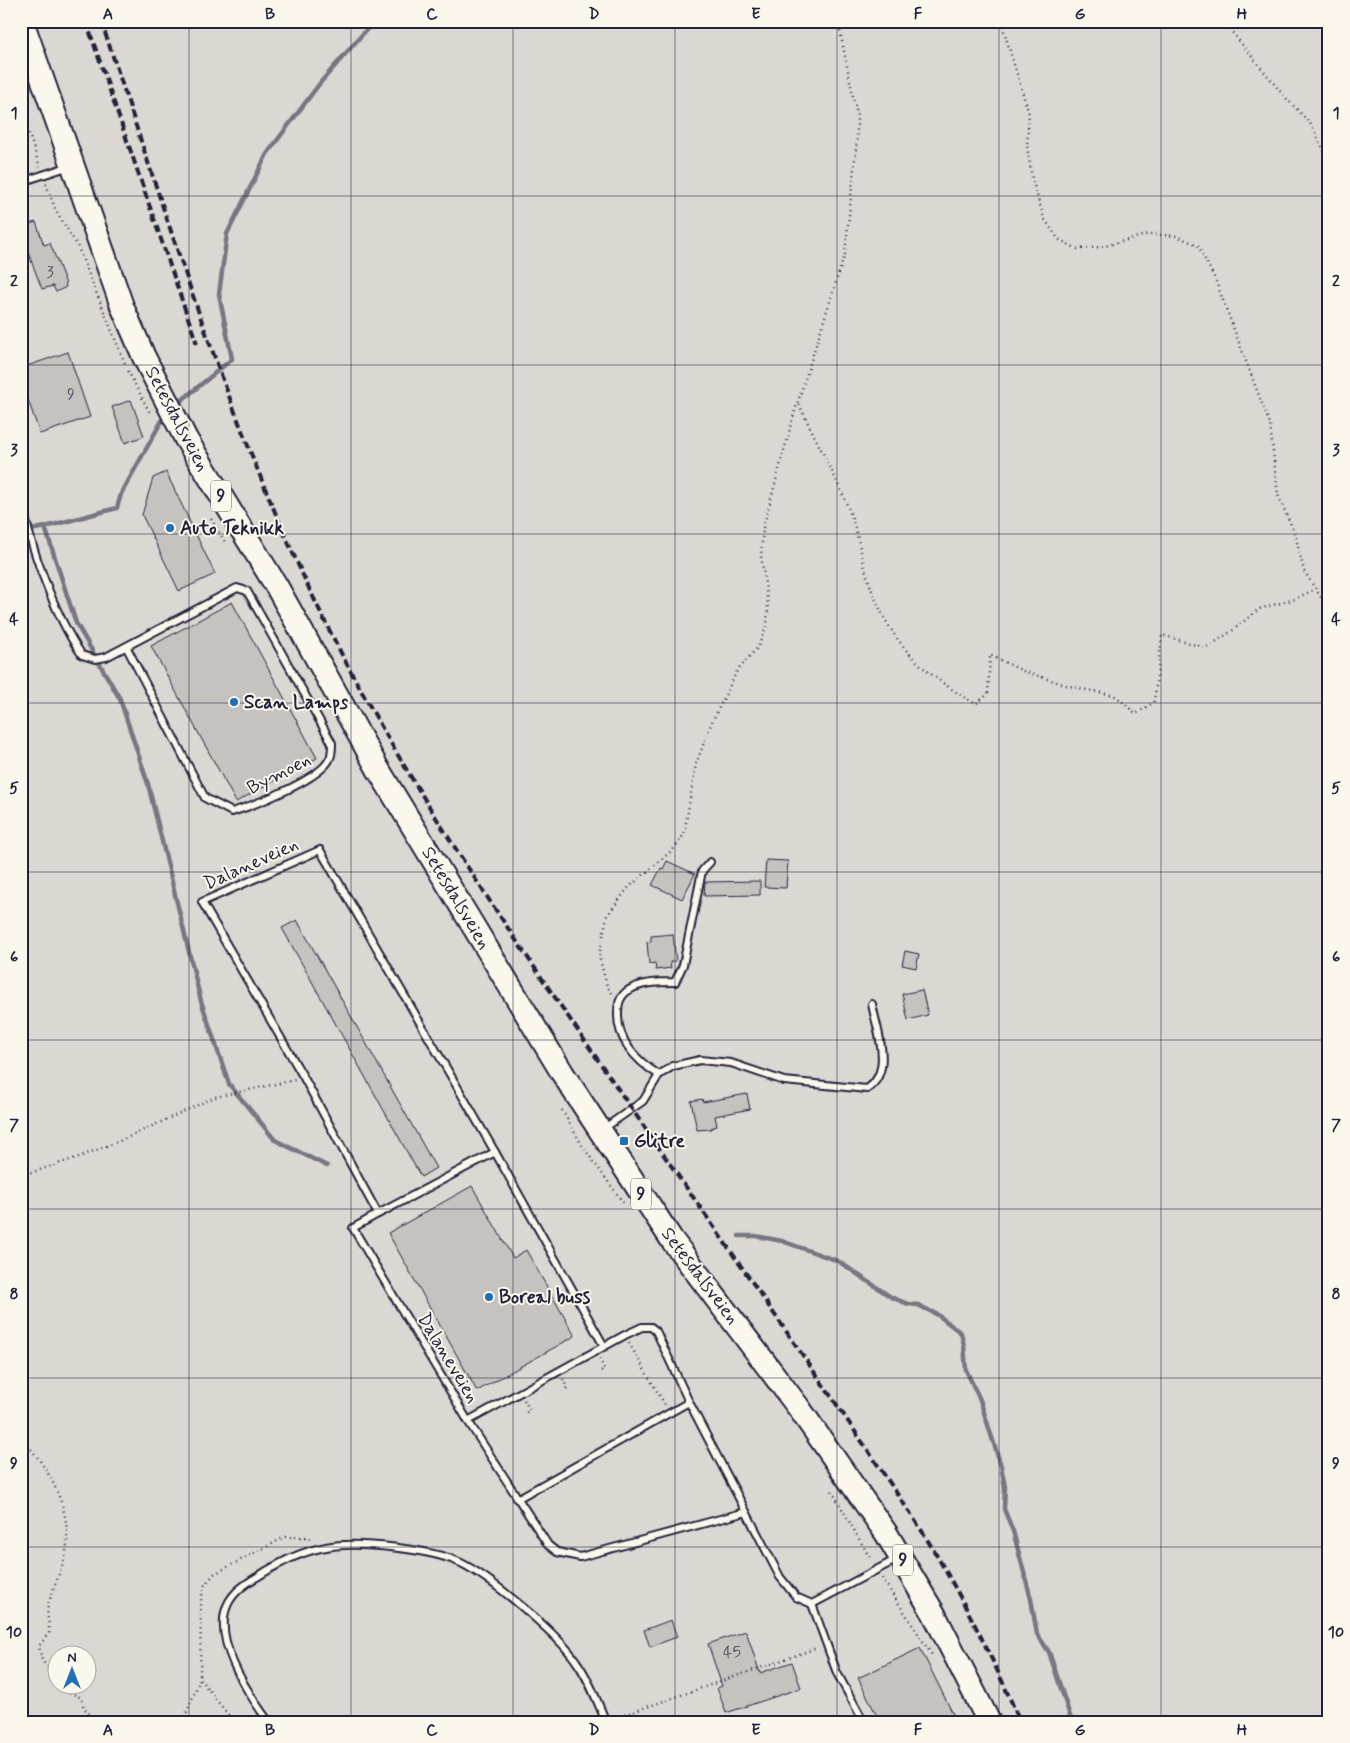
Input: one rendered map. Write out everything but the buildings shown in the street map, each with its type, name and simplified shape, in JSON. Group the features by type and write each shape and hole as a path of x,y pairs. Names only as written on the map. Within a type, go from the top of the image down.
{"highway":[{"name":"Setesdalsveien","path":"22,21 122,306 173,416 277,587 378,768 599,1131 672,1240 835,1457 901,1557 963,1667 989,1722"}],"lane":[{"path":"21,182 72,165"},
{"name":"Bymoen","path":"21,494 22,504 40,566 66,626 82,654 101,658 127,648 237,588 247,591 332,743 331,758 322,770 260,803 232,812 205,798 127,648"},
{"name":"Dalaneveien","path":"378,1214 304,1078 202,902 320,850 495,1152 604,1346"},
{"path":"659,1075 642,1064 625,1043 618,1024 618,1003 625,992 638,986 675,982 683,965 702,870 710,862"},
{"path":"599,1131 643,1100 659,1075 684,1062 716,1060 732,1063 784,1081 860,1090 867,1089 875,1083 881,1073 882,1060 872,1004"},
{"name":"Dalaneveien","path":"495,1152 353,1228 468,1421 625,1335 642,1327 651,1327 656,1331 689,1402 780,1577 796,1597 812,1604"},
{"path":"517,1499 689,1402"},
{"path":"468,1421 517,1499 548,1544 557,1552 580,1557 746,1512"},
{"path":"269,1722 245,1686 229,1649 224,1622 227,1606 239,1590 270,1568 307,1552 335,1546 406,1549 446,1557 462,1564 516,1604 568,1650 584,1674 606,1722"},
{"path":"864,1722 837,1673 812,1604 901,1557"}],"path":[{"path":"618,1003 607,986 599,956 607,916 627,889 674,848 684,834 696,764 710,724 737,671 758,647 767,626 768,605 761,555 763,528 798,402 845,254 856,150 857,116 838,21"},
{"path":"1002,21 1029,114 1027,145 1032,179 1044,218 1058,239 1078,249 1102,247 1149,234 1176,236 1198,245 1215,279 1270,424 1278,495 1295,534 1304,571 1329,610"},
{"path":"1223,21 1284,96 1310,123 1329,160"},
{"path":"798,402 849,511 868,579 882,618 911,658 953,691 976,704 988,694 990,655 1023,671 1069,686 1116,696 1136,714 1154,702 1162,635 1206,648 1259,609 1294,599 1315,589"},
{"path":"21,1176 79,1157 122,1140 214,1096 304,1078"},
{"path":"625,1335 669,1413"},
{"path":"21,1438 50,1477 64,1511 67,1538 66,1555 48,1609 49,1633 39,1646 42,1661 48,1667"},
{"path":"606,1722 826,1644"},
{"path":"182,1721 189,1710 200,1679 234,1722"},
{"path":"77,1696 81,1698 84,1708 97,1722"}],"shaded area":[{"path":"21,21 1329,21 1329,1722 21,1722"}],"waterway":[{"path":"176,405 232,359 219,294 227,234 267,154 320,83 374,21"},
{"path":"45,527 117,508 121,494 165,415"},
{"path":"21,532 45,527 76,623 120,699 148,784 201,1001 229,1084 275,1140 327,1166"},
{"path":"739,1236 756,1236 782,1241 838,1261 891,1297 908,1304 918,1305 938,1315 961,1333 966,1370 980,1400 1001,1466 1005,1487 1004,1509 1013,1531 1031,1599 1037,1634 1049,1652 1072,1722"}],"railway":[{"path":"86,21 197,344"},
{"path":"101,21 212,351 243,432 311,592 350,670 405,767 494,907 922,1531 975,1625 1020,1722"}],"place":[{"name":"Auto Teknikk","path":"170,528"},
{"name":"Scan Lamps","path":"234,702"},
{"name":"Glitre","path":"624,1141"},
{"name":"Boreal buss","path":"489,1297"}]}
